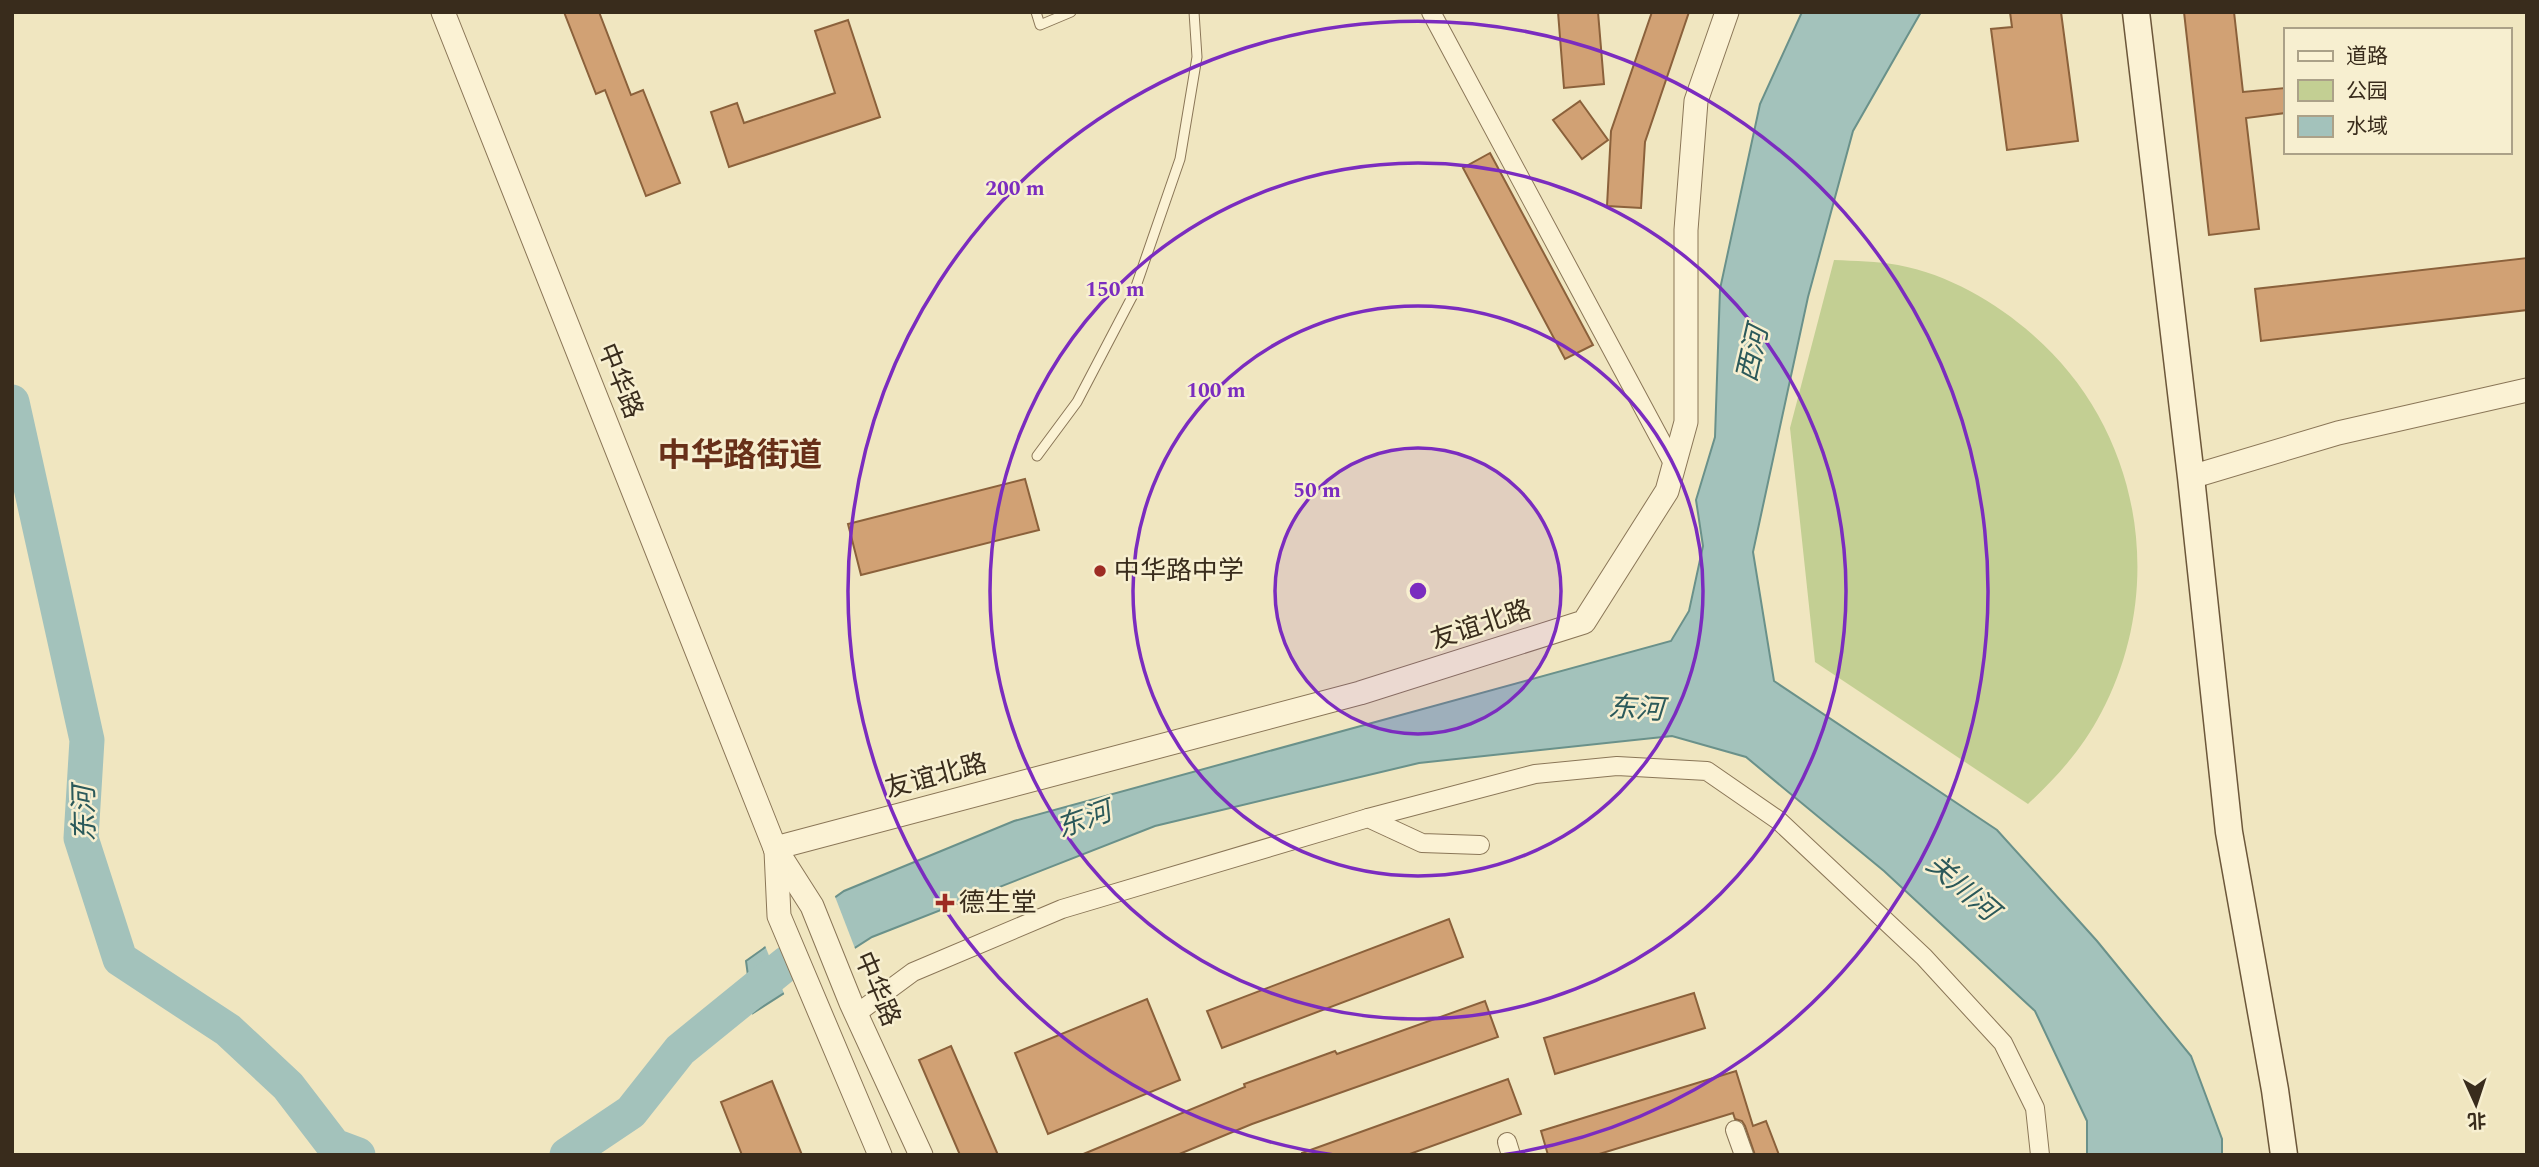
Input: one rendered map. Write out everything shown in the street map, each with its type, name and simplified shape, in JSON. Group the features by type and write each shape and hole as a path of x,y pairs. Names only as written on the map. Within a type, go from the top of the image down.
{"main road":[{"path":"2136,12 2191,477 2229,832 2284,1155"}],"street":[{"name":"中华路","path":"443,12 775,848 812,905 853,1008 921,1155"},
{"path":"1431,12 1674,465"},
{"name":"友谊北路","path":"775,848 1360,693 1584,622 1667,491 1686,422 1686,230 1696,102 1727,12"},
{"path":"2191,477 2338,433 2527,390"},
{"path":"853,1008 913,972 1062,909 1368,818 1535,774 1617,766 1707,771 1778,820 1924,957 2003,1043 2035,1108 2040,1155"},
{"path":"1368,818 1422,843 1480,845"},
{"name":"中华路","path":"775,848 779,916 880,1155"},
{"path":"1735,1130 1744,1155"}],"lane":[{"path":"1035,12 1040,25 1071,12"},
{"path":"1037,456 1077,402 1133,295 1181,159 1197,57 1194,12"}],"green space":[{"path":"1834,260 1882,263 1916,269 1952,282 2003,311 2033,335 2070,373 2099,416 2120,463 2133,512 2137,563 2134,614 2122,664 2101,713 2078,750 2028,804 1815,662 1790,428"}],"water":[{"path":"1802,12 1921,12 1853,131 1808,297 1753,552 1774,681 1997,830 2097,941 2191,1056 2222,1139 2222,1155 2087,1155 2087,1121 2035,1011 1884,871 1746,757 1672,736 1419,763 1155,826 872,937 753,1013 746,961 844,891 1014,821 1671,641 1689,611 1703,546 1696,500 1715,437 1720,289 1760,104"}],"pier":[{"path":"834,894 856,951 785,996 764,943"}],"building":[{"path":"564,12 599,12 631,95 643,90 680,183 646,196 605,90 596,94"},
{"path":"1558,12 1598,12 1604,84 1564,88"},
{"path":"1652,12 1689,12 1645,142 1641,208 1607,206 1611,131"},
{"path":"2010,12 2061,12 2078,141 2007,150 1991,29 2012,27"},
{"path":"2184,12 2234,12 2243,92 2284,88 2284,113 2246,118 2259,229 2209,235"},
{"path":"848,20 880,117 729,167 711,112 737,103 744,123 835,93 815,31"},
{"path":"1580,101 1608,140 1582,159 1553,120"},
{"path":"1490,153 1593,345 1565,359 1463,168"},
{"path":"2527,258 2527,310 2261,341 2255,289"},
{"path":"1025,479 1039,530 861,575 848,524"},
{"path":"1449,919 1463,957 1222,1048 1207,1011"},
{"path":"1694,993 1705,1028 1555,1074 1544,1038"},
{"path":"1147,999 1180,1080 1048,1134 1015,1053"},
{"path":"1485,1001 1498,1037 1252,1124 1177,1155 1081,1155 1245,1087 1244,1084"},
{"path":"951,1046 998,1155 960,1155 919,1060"},
{"path":"1736,1071 1753,1126 1766,1121 1779,1155 1755,1155 1745,1126 1742,1121 1735,1119 1733,1113 1596,1155 1548,1155 1541,1131"},
{"path":"1508,1079 1521,1114 1407,1155 1302,1155 1302,1153"},
{"path":"772,1081 802,1155 742,1155 721,1102"}],"waterway":[{"name":"东河","path":"12,402 87,740 81,838 120,959 228,1030 288,1086 334,1146 358,1155"},
{"name":"东河","path":"567,1155 631,1112 680,1050 787,963"}],"place":[{"name":"中华路中学","path":"1100,571"},
{"name":"德生堂","path":"945,903"}],"district":[{"name":"中华路街道","path":"740,456"}],"water label":[{"name":"西河","path":"1753,354"},
{"name":"关川河","path":"1962,888"}]}
